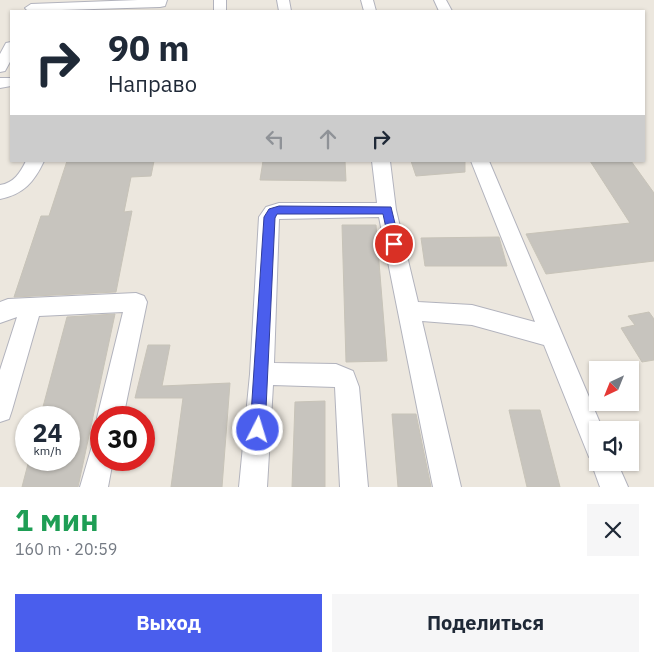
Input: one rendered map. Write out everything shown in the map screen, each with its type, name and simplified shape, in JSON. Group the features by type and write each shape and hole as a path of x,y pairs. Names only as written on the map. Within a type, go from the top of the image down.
{"street":[{"path":"32,6 56,9 160,5"},
{"path":"0,68 10,48"},
{"path":"0,192 16,188 25,182 35,162"},
{"path":"382,162 387,210 446,487"},
{"path":"480,162 589,426"},
{"path":"253,487 262,374 269,217 273,212 279,210 387,210"},
{"path":"0,314 8,308 136,302 113,406"},
{"path":"0,410 31,307"},
{"path":"409,310 472,315 552,337"},
{"path":"262,374 336,375 344,380 347,387 354,487"},
{"path":"94,487 98,471"},
{"path":"608,471 614,487"}],"building":[{"path":"67,162 154,162 151,176 131,177 124,212 132,211 116,292 14,297 41,216 49,216"},
{"path":"263,162 345,162 346,181 260,180"},
{"path":"411,162 465,162 465,172 416,176"},
{"path":"591,162 632,162 654,193 654,261 546,274 526,234 630,223"},
{"path":"342,225 376,225 387,361 346,362"},
{"path":"499,237 507,266 425,266 421,238"},
{"path":"649,312 654,319 654,360 642,362 621,328 635,325 628,316"},
{"path":"115,314 95,406 90,406 90,431 78,487 22,487 26,471 80,471 80,406 43,406 67,317"},
{"path":"148,345 170,345 162,386 230,383 222,487 171,487 183,398 135,398"},
{"path":"325,401 325,487 292,487 295,402"},
{"path":"509,410 540,410 560,487 527,487"},
{"path":"392,414 416,414 431,487 398,487"}],"route":[{"path":"258,430 269,217 273,212 279,210 387,210 394,244"}]}
